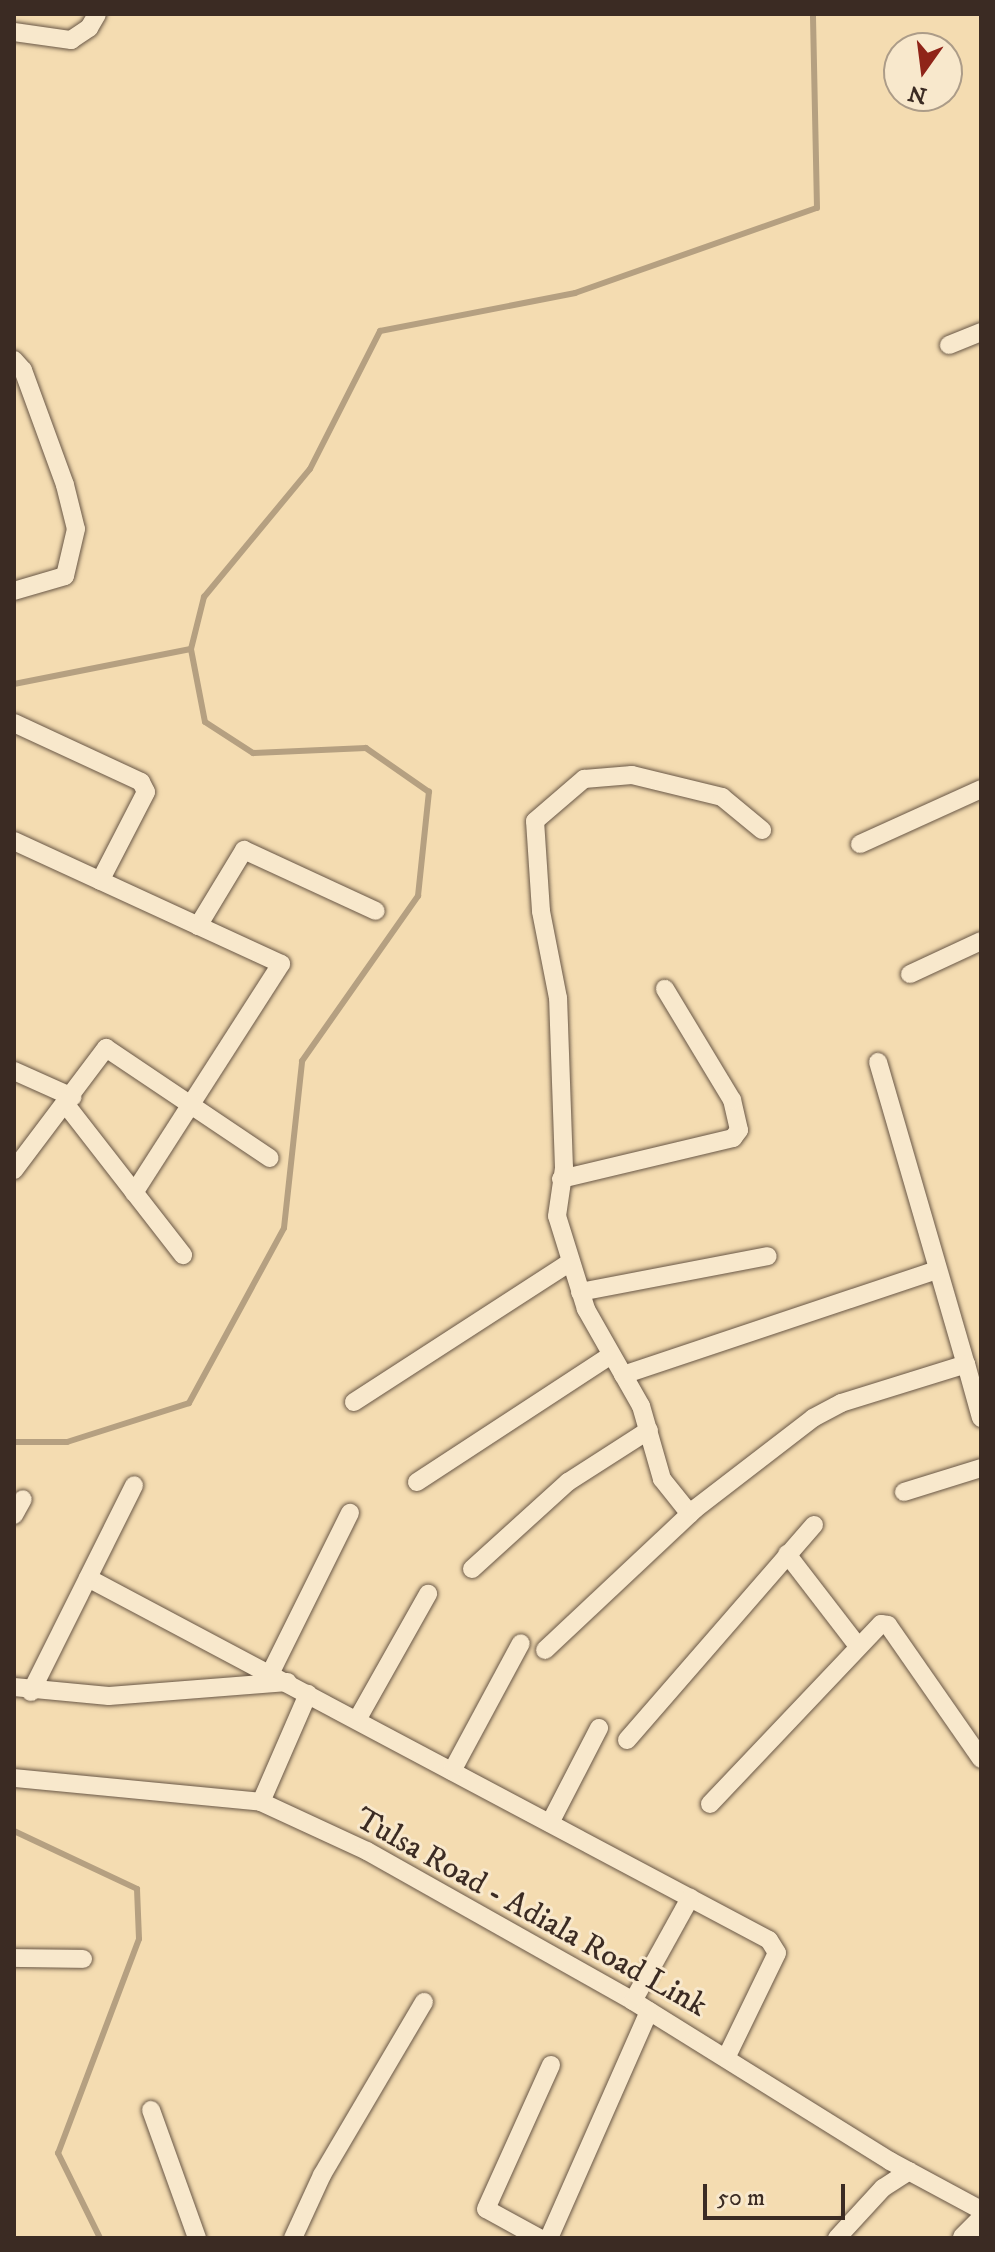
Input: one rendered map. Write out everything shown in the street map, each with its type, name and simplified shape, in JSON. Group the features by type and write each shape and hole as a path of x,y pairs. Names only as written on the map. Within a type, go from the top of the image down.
{"main road":[{"path":"965,2238 981,2222"}],"street":[{"path":"14,32 71,40 89,28 97,14"},
{"path":"949,345 981,332"},
{"path":"14,360 23,370 65,485 76,529 65,576 14,591"},
{"path":"14,723 141,782 146,792 100,881"},
{"path":"690,1514 662,1479 649,1430 580,1292 557,1216 561,1179 558,998 541,911 535,821 584,779 632,775 722,797 762,830"},
{"path":"860,844 981,789"},
{"path":"14,841 281,964 134,1193"},
{"path":"198,926 244,850 376,911"},
{"path":"910,974 981,941"},
{"path":"561,1179 733,1138 739,1130 732,1100 665,989"},
{"path":"14,1170 106,1048 270,1158"},
{"path":"878,1062 981,1418"},
{"path":"14,1071 69,1101 134,1193 183,1255"},
{"path":"580,1292 768,1256"},
{"path":"354,1402 570,1262"},
{"path":"623,1375 937,1270"},
{"path":"417,1482 611,1355"},
{"path":"545,1650 690,1514 813,1418 841,1403 966,1364"},
{"path":"472,1569 568,1482 649,1430"},
{"path":"904,1492 981,1468"},
{"path":"134,1485 88,1578 23,1690 141,1695 278,1678"},
{"path":"278,1678 350,1513"},
{"path":"627,1740 814,1525"},
{"path":"787,1554 857,1645"},
{"path":"88,1578 769,1940 777,1953 726,2058"},
{"path":"357,1720 428,1594"},
{"path":"710,1804 857,1645 872,1630 888,1625 981,1759"},
{"path":"452,1771 521,1643"},
{"path":"261,1802 308,1694"},
{"path":"550,1823 599,1728"},
{"name":"Tulsa Road - Adiala Road Link","path":"14,1778 261,1802 367,1851 641,2006 909,2171 981,2210"},
{"path":"549,2238 641,2006 690,1898"},
{"path":"14,1958 83,1959"},
{"path":"293,2238 322,2175 424,2002"},
{"path":"539,2238 486,2209 551,2065"},
{"path":"151,2110 197,2238"},
{"path":"837,2238 883,2188 909,2171"}],"waterway":[{"path":"14,1442 67,1442 189,1403 284,1228 302,1061 418,896 429,792 366,748 253,753 205,722 191,649 204,597 310,469 380,331 575,293 817,208 813,14"},
{"path":"14,684 191,649"},
{"path":"14,1831 137,1889 139,1939 58,2153 100,2238"}]}
